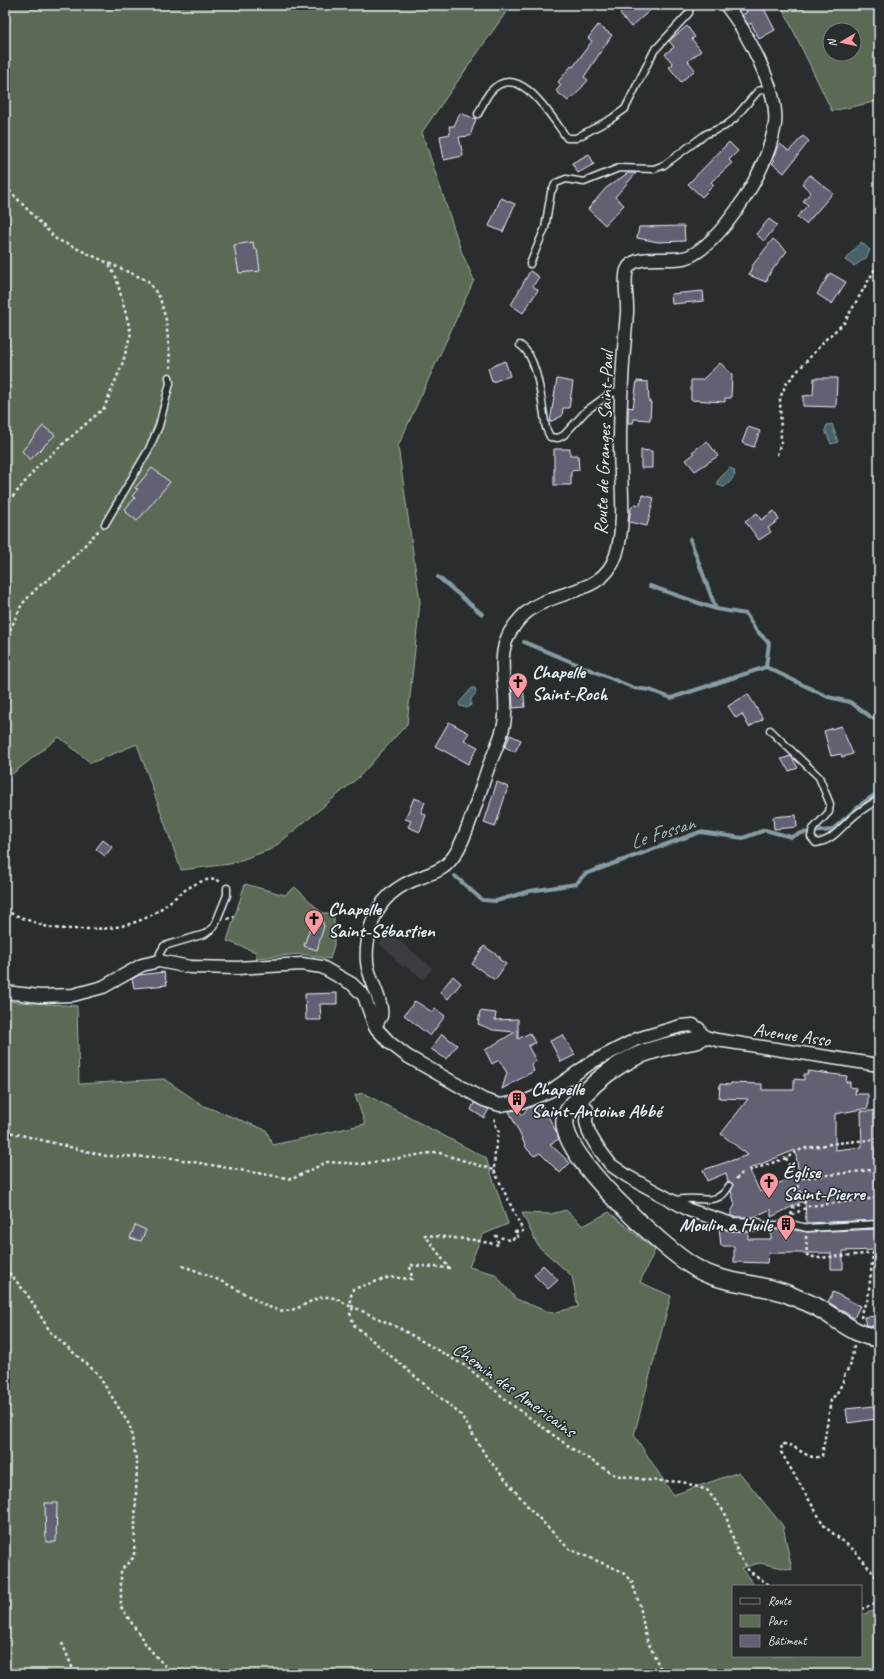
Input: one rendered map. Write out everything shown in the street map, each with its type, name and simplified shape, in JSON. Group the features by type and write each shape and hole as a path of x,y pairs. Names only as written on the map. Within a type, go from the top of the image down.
{"street":[{"name":"Route de Granges Saint-Paul","path":"375,1027 381,1015 381,1010 370,978 367,962 370,927 376,910 388,895 405,883 436,872 449,863 462,843 504,724 504,652 508,635 518,620 531,609 543,602 591,585 608,572 616,557 621,534 621,392 627,307 627,270 632,263 639,259 674,260 688,258 703,249 733,215 754,184 765,158 774,125 775,113 769,88 761,63 733,14 726,5"},
{"path":"5,992 40,996 73,995 103,987 142,965 159,961 198,967 238,968 302,964 322,967 352,984 364,996 375,1027 390,1043 407,1056 484,1100 500,1105 526,1101 552,1090 592,1062 637,1039 681,1026 693,1025 699,1029 701,1036 697,1040 659,1047 628,1059 595,1082 568,1111 565,1121 569,1136 583,1161 614,1198 646,1229 694,1267 710,1275 784,1293 814,1306 859,1333 879,1338"},
{"name":"Avenue Asso","path":"701,1036 767,1049 879,1065"},
{"path":"579,1099 587,1109 586,1122 589,1133 611,1165 627,1176 689,1210 732,1224 758,1225"}],"lane":[{"path":"478,114 490,92 503,82 512,82 523,85 538,101 567,138 576,138 611,120 625,109 654,51 689,13 690,5"},
{"path":"530,264 545,228 551,192 556,183 566,179 584,182 619,168 654,169 664,165 706,134 725,126 758,91 769,88"},
{"path":"520,345 531,355 535,367 546,428 550,437 558,438 564,435 586,411 611,393 621,392"},
{"path":"105,524 149,449 159,426 170,383 169,377"},
{"path":"770,730 819,777 830,804 828,812 813,829 811,837 816,843 824,842 834,836 853,816 879,799"},
{"path":"159,961 160,953 164,946 205,934 214,927 227,895 226,888"},
{"path":"674,1201 684,1198 714,1200 723,1196 729,1186"},
{"path":"758,1225 795,1225 807,1228 879,1224"}],"path":[{"path":"5,186 56,239 148,281 160,298 166,320 172,366 169,377"},
{"path":"777,455 781,442 780,398 786,384 827,338 844,323 879,262"},
{"path":"5,506 39,465 104,408 122,365 131,334 116,277 108,263"},
{"path":"5,641 22,604 38,587 62,569 105,524"},
{"path":"5,911 50,927 109,928 138,921 155,913 203,880 215,878 223,882 226,888"},
{"path":"500,1105 494,1122 499,1132 495,1151 494,1170 523,1231 514,1232 518,1237 509,1240 496,1236 499,1245 474,1240 425,1234 449,1268 410,1265 412,1279 390,1277 353,1289 350,1299 353,1308 350,1313 354,1325 461,1415 486,1456 530,1509 569,1549 621,1571 632,1582 640,1606 646,1638 663,1674"},
{"path":"5,1131 106,1156 165,1157 292,1179 326,1162 362,1164 436,1152 494,1170"},
{"path":"748,1171 786,1158 802,1149 837,1143 879,1139"},
{"path":"786,1158 805,1202 793,1208 791,1215"},
{"path":"795,1179 879,1169"},
{"path":"783,1217 791,1215 809,1206 879,1198"},
{"path":"807,1228 805,1232 807,1254 817,1258 879,1253"},
{"path":"873,1254 868,1300 862,1310 859,1333 854,1346 850,1367 845,1373 843,1382 831,1400 822,1456 816,1458 808,1456 788,1444 782,1444 780,1452 825,1527 855,1551 879,1580"},
{"name":"Chemin des Americains","path":"182,1266 207,1274 262,1304 280,1311 293,1310 312,1300 325,1296 335,1298 353,1308 401,1329 467,1367 514,1407 574,1450 615,1475 646,1480 683,1482 707,1490 726,1513 738,1554 749,1571 770,1585"},
{"path":"5,1268 27,1294 51,1333 97,1373 130,1426 137,1464 134,1557 121,1570 121,1607 147,1646 172,1674"},
{"path":"862,1609 879,1603"},
{"path":"62,1643 75,1674"}],"shaded area":[{"path":"388,932 433,968 423,979 405,965 403,967 395,960 396,958 379,944"}],"green space":[{"path":"5,5 511,5 422,132 462,253 474,280 398,446 420,602 407,724 359,777 272,849 230,864 181,870 137,744 91,763 59,737 11,775 5,763"},
{"path":"781,5 879,5 879,101 832,111"},
{"path":"245,884 285,895 295,887 322,913 334,913 334,945 330,959 301,954 256,958 256,952 227,941"},
{"path":"5,1001 77,1006 79,1084 164,1079 204,1106 266,1130 273,1145 365,1124 355,1095 363,1093 486,1158 508,1224 482,1235 469,1267 495,1274 516,1299 551,1313 578,1307 572,1276 538,1246 522,1213 551,1214 566,1210 583,1226 609,1212 655,1250 640,1282 671,1296 634,1435 673,1495 739,1472 783,1526 792,1570 760,1563 741,1568 754,1585 732,1585 732,1657 862,1657 862,1615 879,1609 879,1674 5,1674"}],"water":[{"path":"861,242 870,250 866,258 854,266 845,260"},
{"path":"832,424 838,442 831,444 825,430 827,425"},
{"path":"730,468 734,470 735,475 724,487 718,485 717,481"},
{"path":"472,688 475,688 476,693 471,699 471,705 467,708 460,706 459,703"}],"building":[{"path":"630,5 656,5 631,27 620,14"},
{"path":"744,5 762,5 775,30 759,39 751,23 748,25 742,15 747,12"},
{"path":"598,25 612,35 584,77 588,80 573,98 572,96 568,101 556,91 561,85 558,82 571,66 573,67 592,41 588,38"},
{"path":"687,26 695,37 692,39 701,51 688,61 695,70 681,82 669,67 673,64 665,54 674,47 669,41"},
{"path":"460,113 476,119 470,136 459,137 463,156 444,160 440,136 450,134 449,126 454,126"},
{"path":"803,136 809,141 784,173 772,163 775,160 773,159 777,148 780,144 789,151"},
{"path":"729,142 738,151 729,160 732,163 711,182 714,185 702,197 688,184"},
{"path":"589,154 594,164 578,173 572,163"},
{"path":"628,173 636,173 615,197 624,205 605,225 588,209 606,188"},
{"path":"810,175 833,193 806,224 797,217 808,205 803,201 811,192 802,184"},
{"path":"501,198 515,204 503,232 489,226"},
{"path":"769,219 777,225 764,241 756,234"},
{"path":"684,226 685,241 658,242 637,238 639,227"},
{"path":"773,239 787,251 770,273 766,282 749,275 752,266"},
{"path":"253,242 254,249 257,249 260,271 239,273 234,245"},
{"path":"530,271 539,277 533,286 538,290 523,313 511,305"},
{"path":"830,273 846,282 832,304 817,294"},
{"path":"703,291 704,301 672,304 671,294"},
{"path":"505,361 510,376 492,382 488,368"},
{"path":"720,363 732,374 731,398 725,398 725,402 691,400 691,380 702,380"},
{"path":"814,378 837,378 836,407 803,406 803,396 813,395"},
{"path":"557,379 573,382 569,408 563,408 562,416 550,422"},
{"path":"637,381 648,382 649,402 651,402 650,420 634,419 633,423 628,423 628,407 633,408"},
{"path":"43,426 55,435 30,460 22,451"},
{"path":"748,427 760,431 754,447 742,443"},
{"path":"707,441 718,456 695,471 686,460 694,454 692,452"},
{"path":"554,449 570,449 570,455 578,455 579,470 571,471 571,485 554,485"},
{"path":"641,450 652,451 652,468 641,468"},
{"path":"152,468 170,482 137,521 126,512 127,511 125,509 135,498 132,496 138,489 135,488"},
{"path":"643,495 654,498 647,526 629,522 631,508 635,504 640,505"},
{"path":"774,511 779,520 768,528 771,532 759,540 745,521 757,513 761,520"},
{"name":"Chapelle Saint-Roch","path":"523,686 525,707 513,708 512,691 514,687"},
{"path":"748,694 763,719 749,727 742,714 736,718 728,706"},
{"path":"449,722 469,733 464,740 478,747 468,764 435,746"},
{"path":"841,726 853,754 842,757 841,754 831,756 824,731"},
{"path":"510,735 521,740 515,752 505,747"},
{"path":"791,756 798,768 789,771 781,759"},
{"path":"497,782 508,787 495,827 484,823"},
{"path":"414,798 425,802 421,813 426,815 420,832 408,827 411,821 405,819"},
{"path":"796,815 797,827 774,829 773,817"},
{"path":"103,840 112,847 105,856 96,849"},
{"name":"Chapelle Saint-Sébastien","path":"316,918 322,920 324,926 317,950 304,946 312,921"},
{"path":"484,946 500,957 499,959 506,964 495,980 472,964"},
{"path":"164,972 167,985 134,988 132,979 139,975"},
{"path":"453,976 461,983 448,999 440,992"},
{"path":"337,993 337,1004 320,1004 321,1020 306,1020 305,994"},
{"path":"415,1001 432,1012 435,1008 445,1016 430,1036 404,1015"},
{"path":"480,1011 496,1013 495,1020 518,1019 518,1039 530,1033 535,1043 528,1046 536,1061 531,1064 534,1071 502,1089 507,1073 499,1060 492,1064 485,1050 515,1032 493,1030 478,1024"},
{"path":"442,1034 457,1045 446,1059 431,1049"},
{"path":"563,1035 575,1055 561,1062 550,1041"},
{"path":"808,1071 847,1076 846,1082 850,1082 850,1087 856,1088 855,1094 868,1094 868,1108 835,1114 835,1150 862,1147 861,1111 879,1111 879,1220 806,1223 805,1200 771,1217 771,1209 754,1217 733,1217 731,1216 731,1212 735,1205 731,1191 733,1186 732,1183 728,1182 726,1173 707,1181 703,1170 748,1155 721,1134 748,1099 719,1098 720,1084 762,1084 762,1090 794,1090 794,1079 804,1080 804,1074 808,1074","holes":["795,1150 799,1174 760,1192 749,1169"]},
{"path":"474,1103 489,1109 484,1118 471,1110"},
{"path":"541,1103 559,1139 550,1144 570,1163 560,1173 540,1153 534,1156 527,1149 509,1111 519,1110 522,1115 528,1108"},
{"path":"135,1225 146,1230 141,1241 130,1238"},
{"path":"719,1228 748,1232 748,1239 771,1239 771,1230 795,1230 807,1232 879,1229 879,1250 843,1251 843,1269 831,1269 831,1253 768,1253 767,1263 734,1262 734,1246 721,1246"},
{"path":"543,1265 558,1280 548,1289 534,1275"},
{"path":"833,1292 860,1306 854,1318 828,1302"},
{"path":"878,1316 878,1327 866,1325 864,1317"},
{"path":"874,1406 876,1419 848,1423 846,1409"},
{"path":"45,1503 57,1503 56,1542 46,1542"}],"waterway":[{"path":"690,539 716,609"},
{"path":"438,577 482,614"},
{"path":"650,586 716,609 746,614 756,630 769,643 766,667"},
{"path":"524,642 634,688 650,690 671,698 766,667 828,697 850,702 872,718 879,721"},
{"name":"Le Fossan","path":"455,876 482,900 496,901 530,891 576,884 585,874 700,832 743,838 765,830 791,837 801,833 832,830 863,803 879,792"}],"place":[{"name":"Chapelle Saint-Roch","path":"518,699"},
{"name":"Chapelle Saint-Sébastien","path":"314,936"},
{"name":"Chapelle Saint-Antoine Abbé","path":"517,1116"},
{"name":"Église Saint-Pierre","path":"769,1199"},
{"name":"Moulin a Huile","path":"786,1241"}]}
